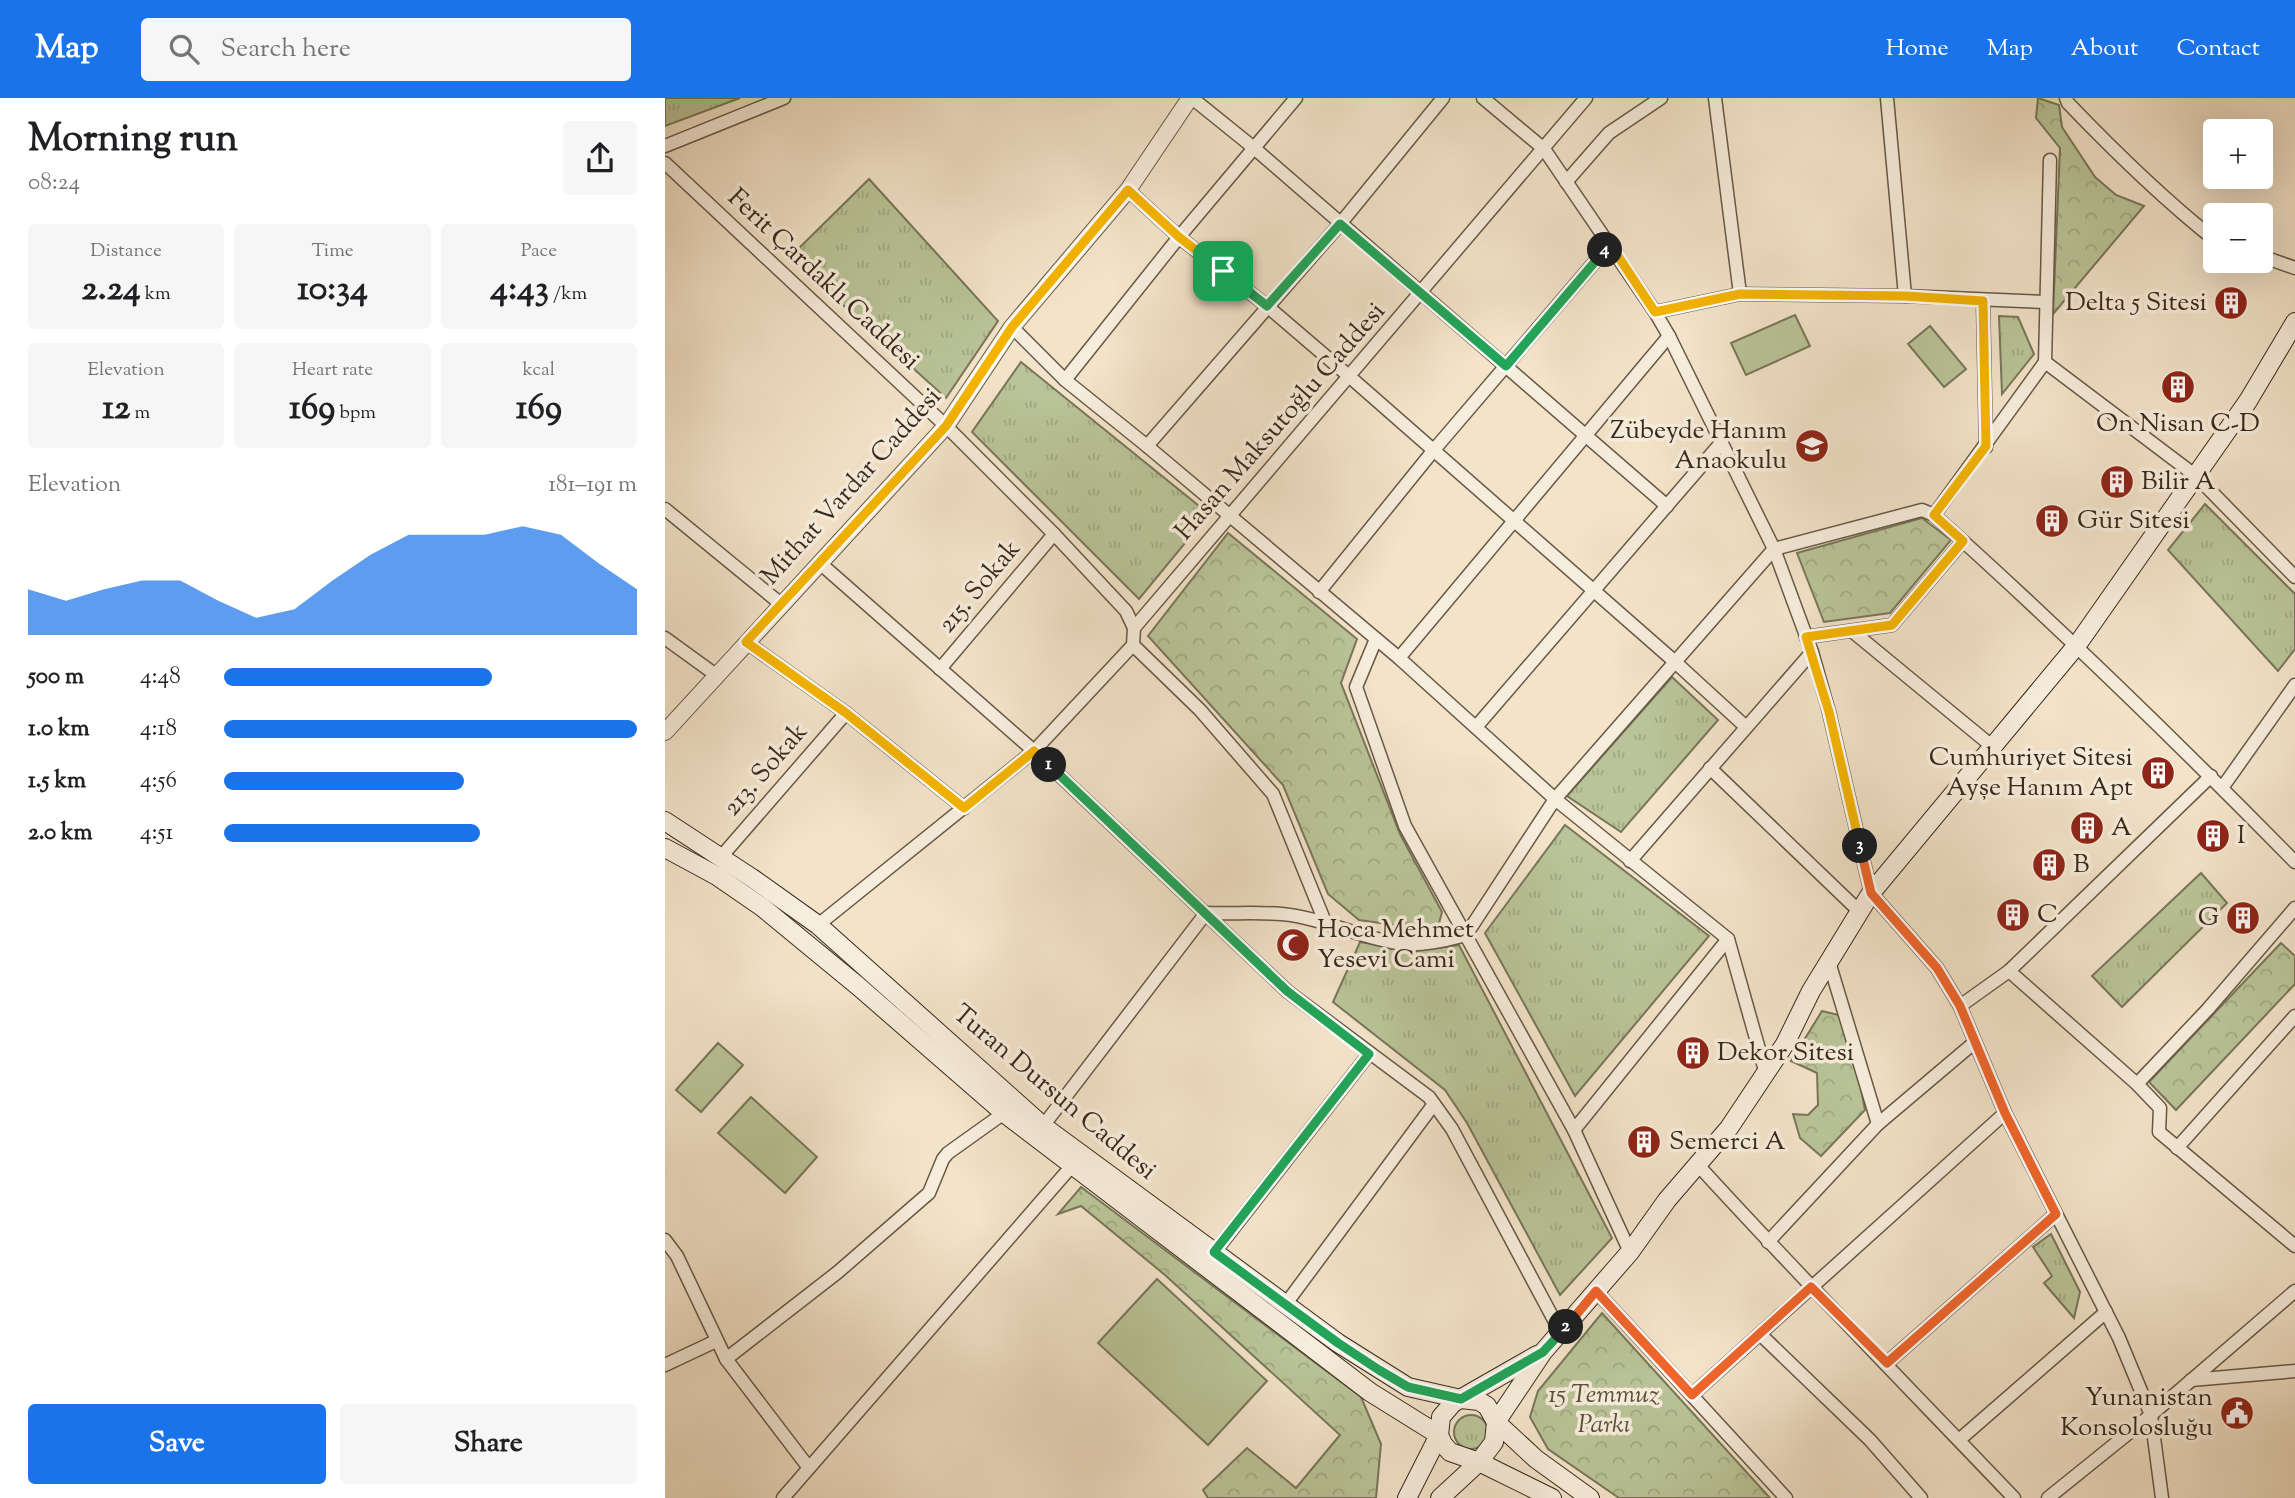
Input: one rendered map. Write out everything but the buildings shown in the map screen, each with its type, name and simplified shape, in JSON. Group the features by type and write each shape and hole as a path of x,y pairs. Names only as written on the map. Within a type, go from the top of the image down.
{"main road":[{"path":"1440,1498 1479,1462 1494,1441 1496,1422 1543,1352 1630,1252 1667,1200 1729,1128 1766,1074 1871,893 2077,645 2248,401 2295,322"},
{"name":"Turan Dursun Caddesi","path":"665,821 818,925 1043,1126 1076,1161 1370,1392 1439,1435"},
{"name":"Turan Dursun Caddesi","path":"665,848 717,876 762,907 1004,1113 1214,1252 1348,1350 1408,1387 1461,1399"},
{"path":"1543,1352 1445,1409 1438,1426 1443,1444 1450,1452 1479,1462 1552,1498"},
{"path":"1461,1399 1479,1401 1487,1406 1496,1422 1536,1459 1590,1498"},
{"path":"1407,1498 1439,1435"}],"street":[{"path":"665,146 784,98"},
{"path":"1191,98 1254,148 1667,506"},
{"name":"Mithat Vardar Caddesi","path":"665,732 946,426 1012,327 1128,190 1191,98"},
{"path":"1065,380 1179,237 1296,98"},
{"path":"1147,446 1340,224 1443,98"},
{"path":"1483,98 1544,149 1655,312 1775,549 1829,712 1871,893 1937,968 1960,1006 2005,1113 2106,1312 2151,1415 2162,1498"},
{"name":"Hasan Maksutoğlu Caddesi","path":"1135,628 1585,98"},
{"path":"1566,182 1609,133 1661,98"},
{"path":"1715,98 1740,294"},
{"path":"1887,98 1905,296"},
{"path":"2066,98 2111,148 2203,230"},
{"path":"1934,515 2045,362 2050,160"},
{"name":"Ferit Çardaklı Caddesi","path":"665,163 946,426 1054,534 1126,611 1135,628"},
{"path":"1128,190 1179,237 1267,306 1350,377 1746,727"},
{"path":"1319,592 1433,451 1610,244"},
{"path":"2273,260 2295,268"},
{"path":"1655,312 1740,294 1905,296 2046,302"},
{"path":"1983,301 1986,446"},
{"path":"1012,327 1065,380 1399,658 1555,799 1728,939 1766,1074"},
{"path":"1399,658 1669,336"},
{"path":"2045,362 2196,477 2295,577"},
{"path":"1476,727 1721,443"},
{"path":"665,509 781,604"},
{"path":"1206,913 1282,914 1325,922 1404,944 1438,942 1467,935 1555,799 1775,549 1922,510 1934,515 2077,645 2295,862"},
{"name":"215. Sokak","path":"940,669 1054,534"},
{"path":"1806,637 1892,625 1963,541"},
{"path":"821,564 1034,751 1287,991 1429,1097 1452,1129 1561,1333"},
{"path":"818,925 1034,751 1133,645 1135,628"},
{"path":"1852,631 1993,747"},
{"path":"665,638 716,675"},
{"path":"1376,639 1356,687 1405,826 1574,1130 1630,1252"},
{"path":"746,642 846,713 964,808"},
{"path":"1133,645 1200,710 1273,794 1325,922"},
{"path":"1630,861 1811,652"},
{"path":"2222,788 2295,685"},
{"name":"213. Sokak","path":"721,857 846,713"},
{"path":"1710,768 1860,912"},
{"path":"1960,1006 2008,971 2211,776"},
{"path":"2137,1084 2208,1009 2295,908"},
{"path":"1043,1126 1206,913"},
{"path":"1574,1130 1728,939"},
{"path":"1829,962 1878,1124"},
{"path":"2008,971 2137,1084 2160,1108 2159,1132 2295,1245"},
{"path":"2178,1148 2295,1016"},
{"path":"1768,1242 1878,1124 1975,1042"},
{"path":"1214,1252 1369,1054"},
{"path":"1285,1305 1434,1104"},
{"path":"726,1359 838,1272 929,1193 948,1153 1004,1113"},
{"path":"1692,1395 2005,1113"},
{"path":"783,1498 1076,1161"},
{"path":"1698,1165 1768,1242 2014,1498"},
{"path":"1887,1363 2056,1214"},
{"path":"665,1240 677,1256 726,1359 809,1468"},
{"path":"1596,1291 1786,1498"},
{"path":"2048,1498 2151,1415 2295,1291"},
{"path":"1959,1440 2106,1312"},
{"path":"1760,1334 1870,1440 1921,1498"},
{"path":"665,1366 716,1341"},
{"path":"2190,1380 2295,1371"}],"green space":[{"path":"665,98 740,98 665,126"},
{"path":"2038,98 2059,105 2062,127 2095,177 2116,195 2144,206 2053,314 2060,148 2036,118"},
{"path":"869,179 998,321 946,398 790,257"},
{"path":"1795,315 1810,346 1746,375 1731,343"},
{"path":"1999,316 2018,317 2034,354 2002,394"},
{"path":"1930,326 1966,369 1944,387 1908,344"},
{"path":"1021,362 1209,514 1139,599 972,432"},
{"path":"2205,504 2295,594 2295,649 2278,671 2168,550"},
{"path":"1922,518 1951,540 1890,613 1824,622 1797,553"},
{"path":"1228,533 1357,639 1341,683 1400,834 1442,912 1437,931 1359,920 1328,894 1283,785 1148,636"},
{"path":"1672,677 1718,720 1621,832 1567,796"},
{"path":"1565,825 1709,936 1575,1096 1485,933"},
{"path":"2201,873 2227,903 2122,1007 2092,976"},
{"path":"1360,942 1413,951 1459,945 1612,1238 1560,1295 1467,1123 1445,1090 1333,1002"},
{"path":"2281,943 2295,956 2295,984 2176,1110 2149,1082"},
{"path":"1822,1011 1847,1017 1865,1110 1821,1156 1800,1138 1793,1114 1808,1115 1818,1105 1817,1073 1791,1061"},
{"path":"718,1043 743,1065 701,1112 676,1090"},
{"path":"751,1097 817,1157 785,1193 718,1133"},
{"path":"1081,1187 1361,1397 1381,1444 1376,1498 1208,1498 1203,1490 1247,1448 1296,1488 1340,1435 1165,1275 1081,1206 1058,1214"},
{"path":"2051,1234 2080,1292 2074,1318 2044,1283 2052,1276 2033,1247"},
{"path":"1157,1279 1267,1381 1208,1445 1098,1343"},
{"name":"15 Temmuz Parkı","path":"1602,1313 1770,1498 1619,1498 1548,1449 1530,1417 1538,1391"},
{"path":"1471,1415 1483,1420 1488,1432 1483,1444 1471,1449 1459,1444 1454,1432 1459,1420"}],"place":[{"name":"Delta 5 Sitesi","path":"2231,303"},
{"name":"On Nisan C-D","path":"2178,387"},
{"name":"Zübeyde Hanım Anaokulu","path":"1812,446"},
{"name":"Bilir A","path":"2117,482"},
{"name":"Gür Sitesi","path":"2052,521"},
{"name":"Cumhuriyet Sitesi Ayşe Hanım Apt","path":"2158,773"},
{"name":"A","path":"2087,828"},
{"name":"I","path":"2213,836"},
{"name":"B","path":"2049,865"},
{"name":"C","path":"2013,915"},
{"name":"G","path":"2243,918"},
{"name":"Hoca Mehmet Yesevi Cami","path":"1293,945"},
{"name":"Dekor Sitesi","path":"1693,1053"},
{"name":"Semerci A","path":"1644,1142"},
{"name":"Yunanistan Konsolosluğu","path":"2237,1413"}],"route":[{"path":"1128,190 1179,237 1223,271 1267,306 1340,224 1506,366 1610,244 1655,312 1740,294 1905,296 1983,301 1986,446 1934,515 1963,541 1892,625 1806,637 1829,712 1871,893 1937,968 1960,1006 2005,1113 2056,1214 1887,1363 1811,1287 1692,1395 1596,1291 1543,1352 1461,1399 1408,1387 1379,1370 1214,1252 1369,1054 1287,991 1034,751 964,808 846,713 746,642 946,426 1012,327 1128,190"}]}
